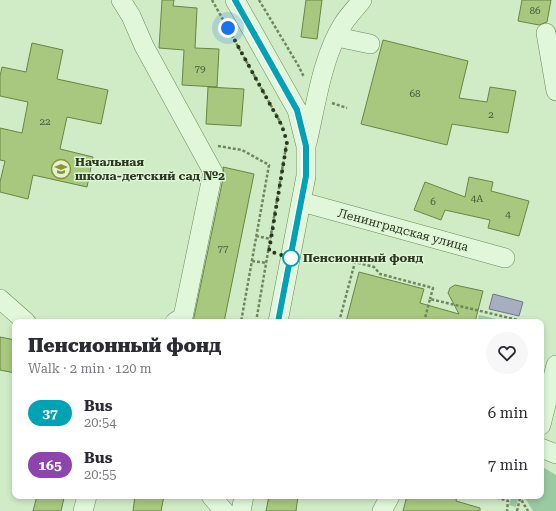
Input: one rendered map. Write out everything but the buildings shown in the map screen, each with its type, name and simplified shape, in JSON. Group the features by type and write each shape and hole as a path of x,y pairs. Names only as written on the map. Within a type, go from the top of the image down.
{"street":[{"path":"120,0 131,16 144,46 213,172 183,317 180,319"},
{"path":"235,0 297,110 306,146 306,176 302,202 279,319"},
{"path":"306,146 325,68 343,24 362,0"},
{"path":"546,33 556,91"},
{"path":"337,37 370,44"},
{"name":"Ленинградская улица","path":"302,202 505,258"},
{"path":"0,299 23,319"},
{"path":"544,413 556,365"},
{"path":"544,449 556,454"},
{"path":"83,511 86,499"},
{"path":"214,499 224,511"},
{"path":"241,511 243,499"},
{"path":"382,511 388,499"}],"path":[{"path":"212,0 284,131"},
{"path":"259,0 298,65 311,93 318,98 347,108"},
{"path":"257,319 287,142 286,136"},
{"path":"197,143 242,150 269,164 242,319"},
{"path":"256,236 271,239"},
{"path":"252,261 267,263"},
{"path":"340,319 355,262 374,267 380,274 433,288 425,319"},
{"path":"430,299 514,319"},
{"path":"502,499 508,501 507,511"},
{"path":"517,511 520,499"},
{"path":"521,499 528,511"}],"green space":[{"path":"479,315 497,319 478,319"},
{"path":"544,468 556,475 556,511 533,511 526,499 544,499"},
{"path":"511,499 518,499 516,507 509,505"}],"water":[{"path":"493,294 523,302 519,316 489,309"}],"bus line":[{"name":"37","path":"235,0 297,110 306,146 306,176 279,319"}],"place":[{"name":"Начальная школа-детский сад №2","path":"61,169"},
{"name":"Пенсионный фонд","path":"291,258"}],"route":[{"path":"228,28 282,126 287,142 269,251 291,258"}]}
